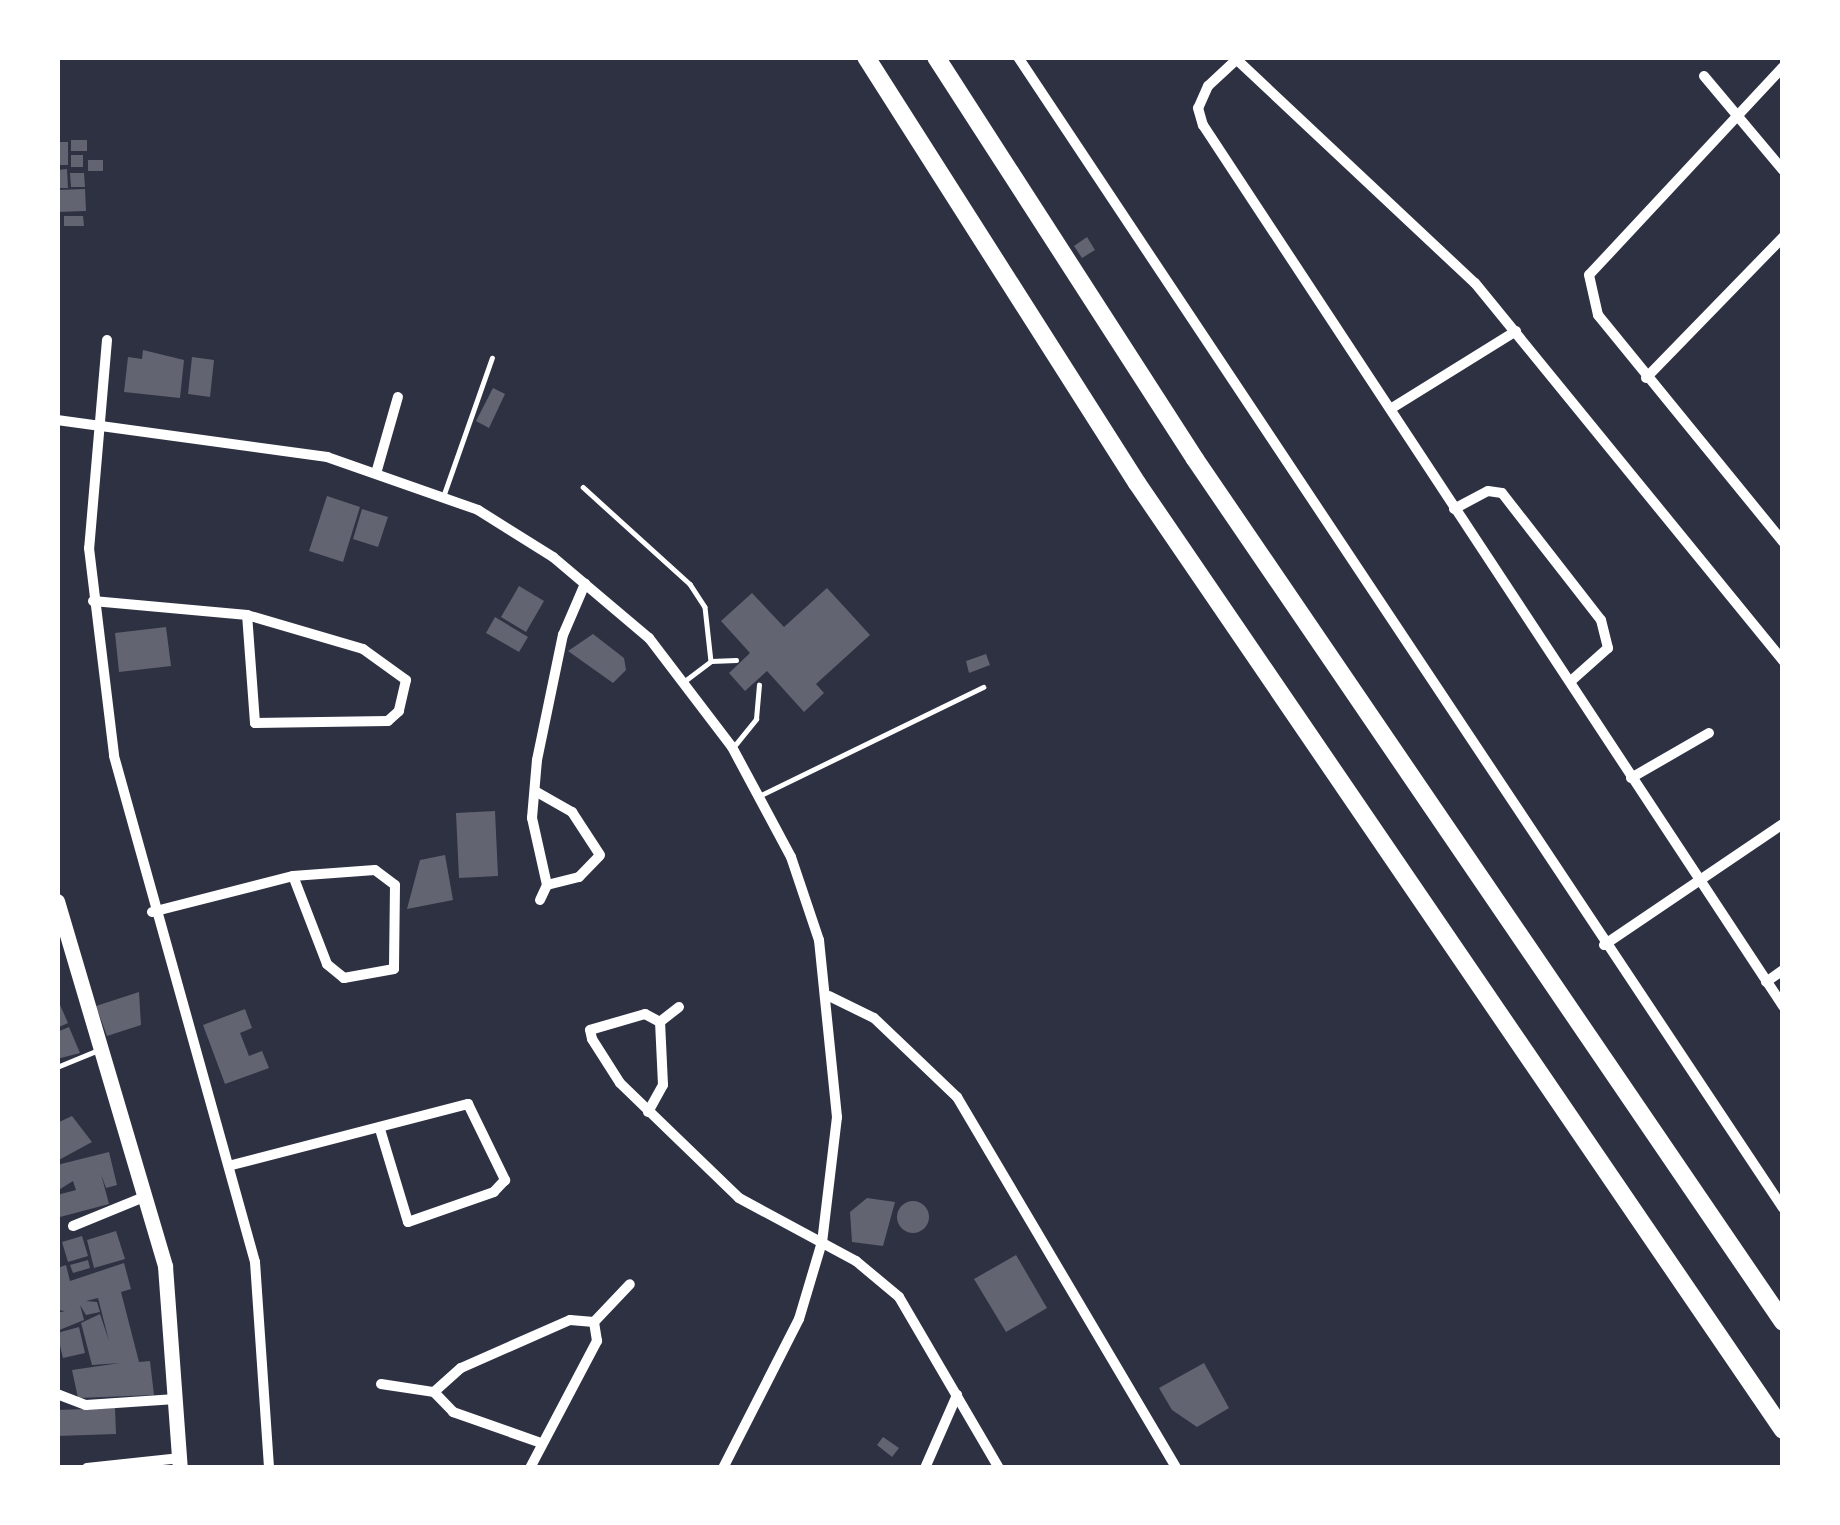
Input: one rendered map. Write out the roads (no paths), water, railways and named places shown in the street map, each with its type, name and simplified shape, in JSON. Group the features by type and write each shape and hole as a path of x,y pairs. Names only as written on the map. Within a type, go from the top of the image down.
{"highway":[{"path":"866,57 1240,638 1783,1430"},
{"path":"936,57 1195,460 1783,1322"}],"main road":[{"path":"57,901 165,1266 180,1463"}],"street":[{"path":"1783,661 1475,283 1235,58 1208,86 1198,109 1203,125 1783,1006"},
{"path":"1023,59 1604,945 1783,1208"},
{"path":"1783,68 1584,274 1598,315 1783,542"},
{"path":"1705,76 1783,170"},
{"path":"1646,378 1783,237"},
{"path":"1392,408 1516,331"},
{"path":"107,340 94,424 93,601 114,756 152,912 232,1166 255,1262 269,1468"},
{"path":"377,470 398,397"},
{"path":"57,420 284,449 377,470 445,494 516,530 585,584 686,680 732,747 761,795 806,896 829,996 837,1117 822,1242 780,1366 723,1468"},
{"path":"1454,509 1502,493 1601,620 1608,648 1571,681"},
{"path":"540,900 547,885 535,843 535,791 546,702 585,584"},
{"path":"93,601 247,615 363,649 406,680 399,711 388,721 255,723 247,615"},
{"path":"1631,778 1709,733"},
{"path":"535,791 572,812 600,856"},
{"path":"1604,945 1783,824"},
{"path":"600,856 616,858"},
{"path":"547,885 579,877 600,856"},
{"path":"152,912 292,877 386,874 395,885 394,969 344,978 327,964 292,877"},
{"path":"1766,982 1783,970"},
{"path":"829,996 874,1018 957,1097 1176,1468"},
{"path":"660,1022 679,1007"},
{"path":"660,1022 645,1014 590,1030 620,1083 739,1198 822,1242 899,1297 999,1468"},
{"path":"648,1112 663,1085 660,1022"},
{"path":"232,1166 468,1104 505,1180 494,1192 408,1222 380,1129"},
{"path":"73,1226 146,1196"},
{"path":"594,1322 630,1284"},
{"path":"434,1392 461,1368 570,1320 594,1322"},
{"path":"530,1468 597,1341 594,1322"},
{"path":"381,1384 434,1392 453,1412 541,1443"},
{"path":"57,1394 86,1405 176,1399"},
{"path":"926,1468 957,1395"},
{"path":"87,1468 180,1463"}],"lane":[{"path":"445,494 492,358"},
{"path":"583,488 691,584 704,607 711,662"},
{"path":"686,680 711,662 736,660"},
{"path":"732,747 756,718 759,686"},
{"path":"761,795 983,687"},
{"path":"57,1066 101,1049"}]}
